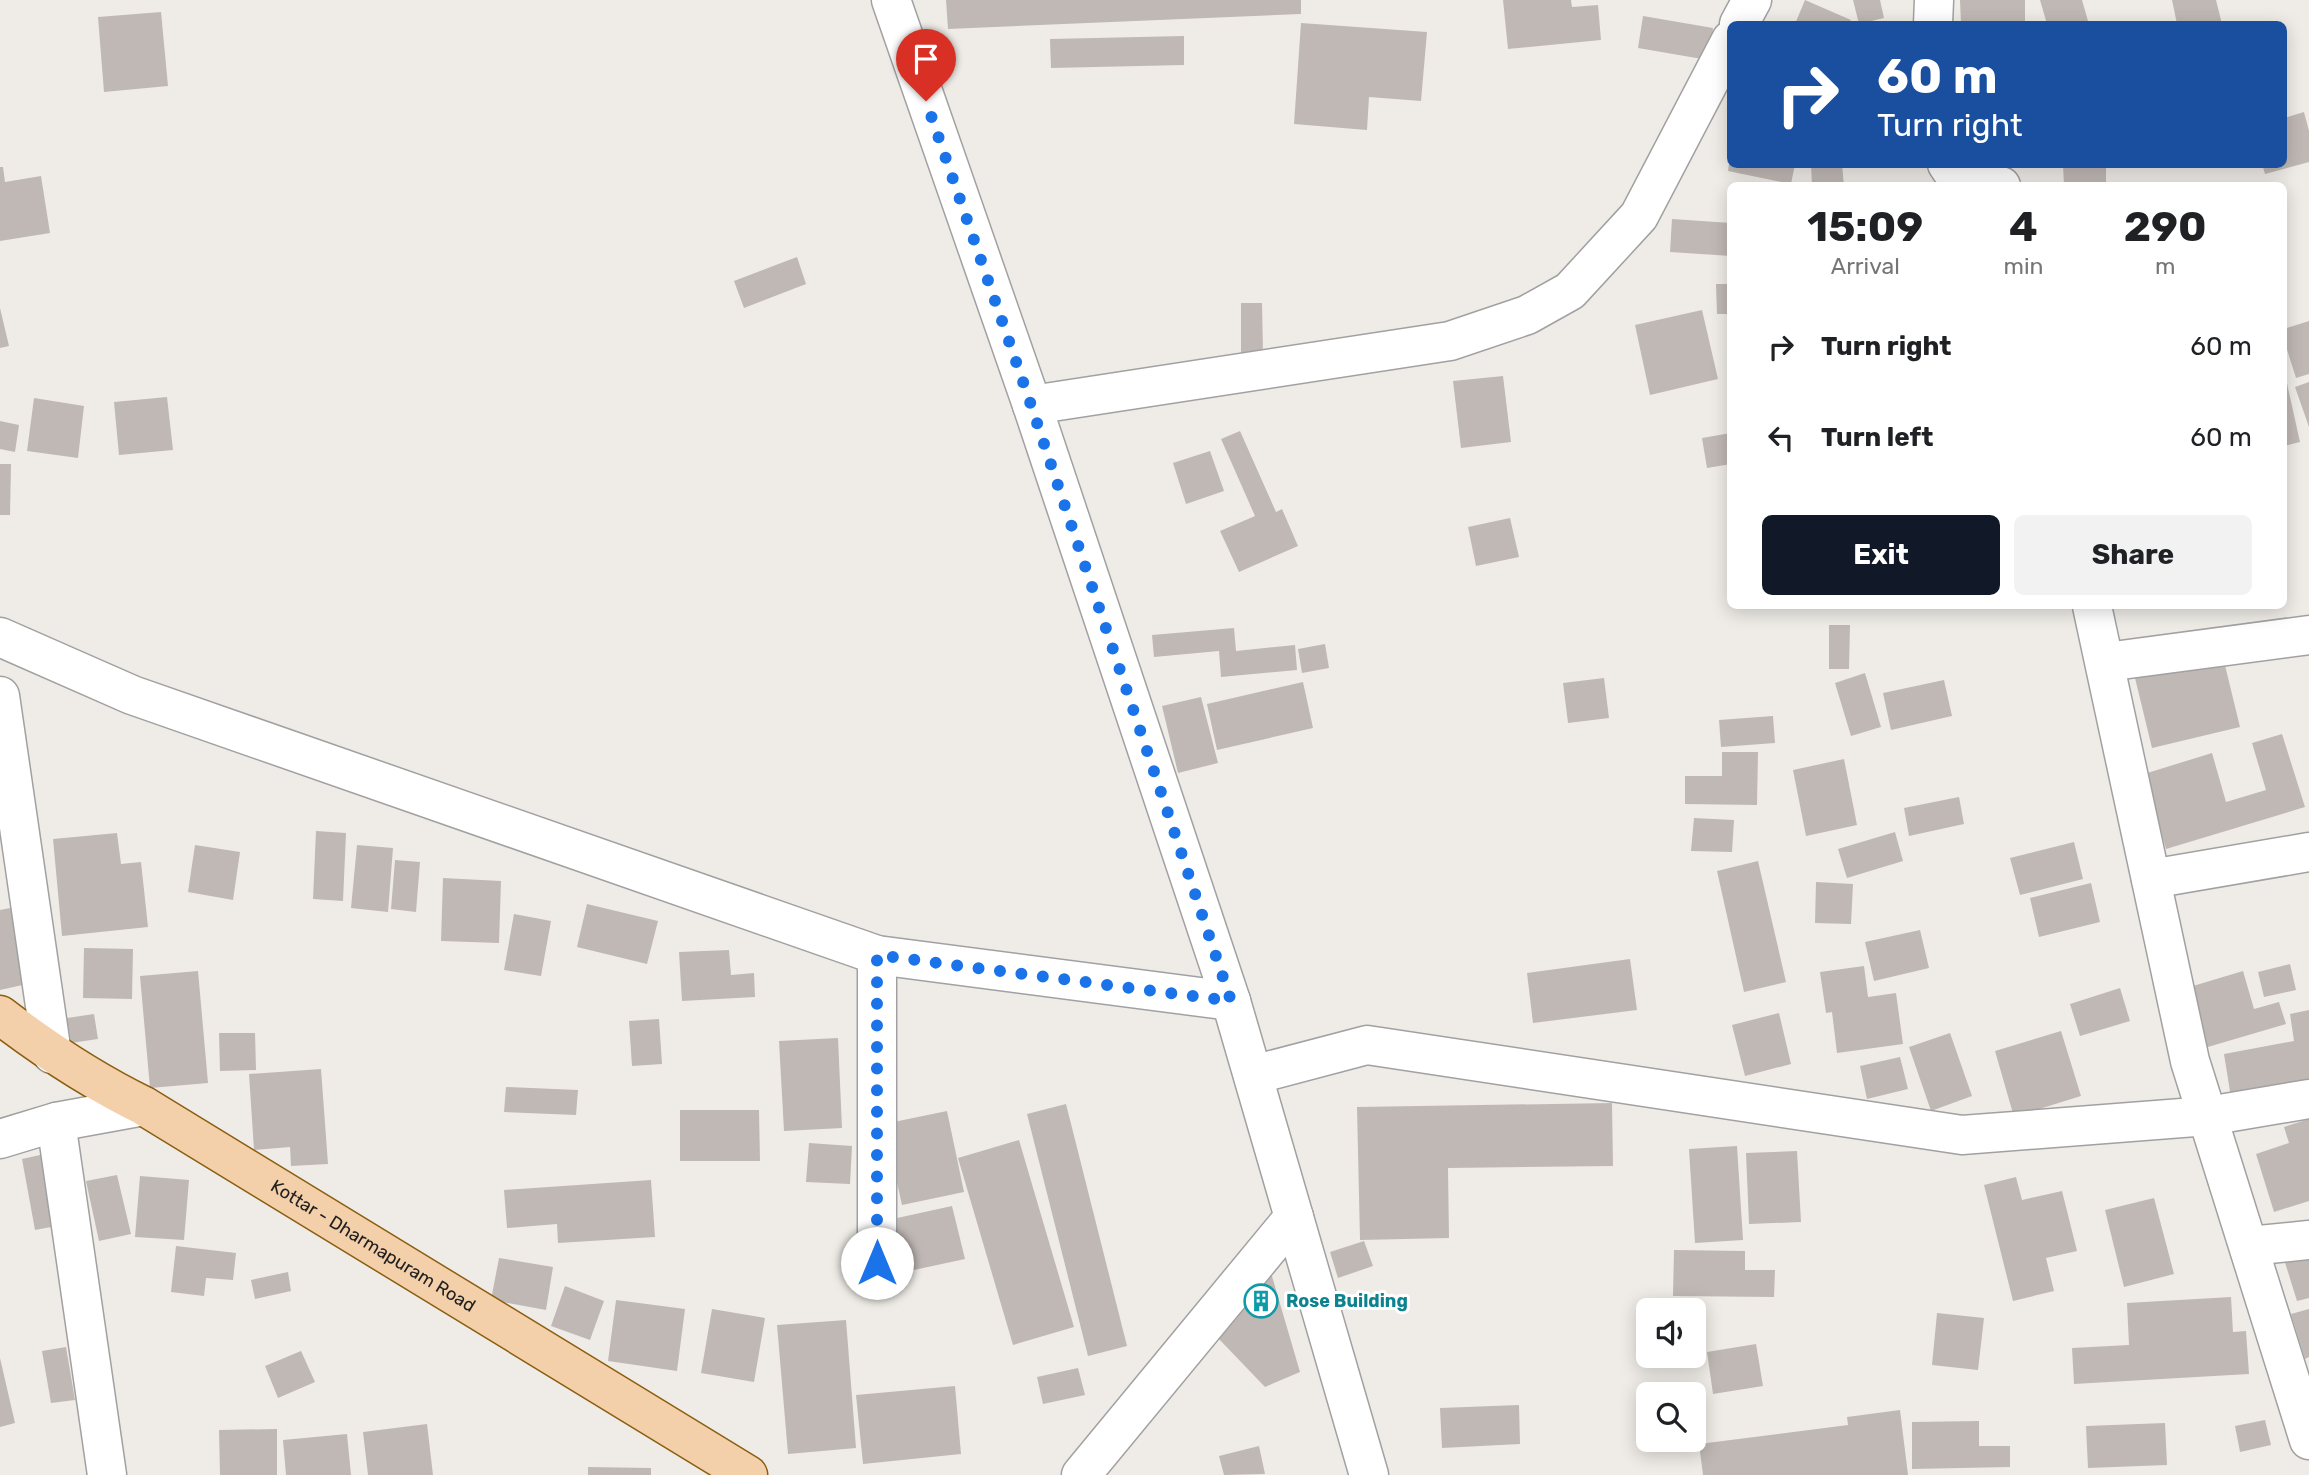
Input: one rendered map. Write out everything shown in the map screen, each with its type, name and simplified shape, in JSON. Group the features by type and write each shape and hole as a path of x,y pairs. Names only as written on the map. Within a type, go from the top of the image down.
{"main road":[{"name":"Kottar - Dharmapuram Road","path":"0,1015 52,1055 144,1106 748,1475"}],"street":[{"path":"891,0 1031,405 1231,1001 1369,1475"},
{"path":"1741,21 1752,0"},
{"path":"1933,21 1934,0"},
{"path":"1031,405 1450,341 1527,315 1570,291 1639,216 1727,48"},
{"path":"1950,168 1988,182"},
{"path":"2093,609 2190,1061 2309,1440"},
{"path":"2106,662 2309,635"},
{"path":"0,637 132,695 877,955 1231,1001"},
{"path":"0,696 52,1055"},
{"path":"2151,879 2309,852"},
{"path":"877,955 877,1263"},
{"path":"1253,1075 1367,1045 1962,1135 2208,1116 2309,1099"},
{"path":"0,1139 57,1122 144,1106"},
{"path":"57,1122 107,1475"},
{"path":"1081,1475 1294,1217"},
{"path":"2249,1246 2309,1240"}],"building":[{"path":"946,0 1301,0 1301,14 948,29"},
{"path":"1503,0 1571,0 1572,7 1598,5 1601,40 1508,49"},
{"path":"1805,0 1851,20 1850,21 1796,21"},
{"path":"1853,0 1880,0 1884,18 1858,21"},
{"path":"1960,0 2025,0 2025,21 1961,21"},
{"path":"2040,0 2082,0 2088,21 2046,21"},
{"path":"2172,0 2216,0 2221,21 2176,21"},
{"path":"161,12 168,86 104,92 98,17"},
{"path":"1643,16 1713,28 1708,60 1638,48"},
{"path":"1301,23 1427,32 1421,101 1369,97 1367,130 1294,124"},
{"path":"1184,36 1184,65 1051,68 1050,39"},
{"path":"2304,112 2309,131 2309,162 2287,168 2287,117"},
{"path":"0,167 3,167 5,182 41,176 50,233 0,241"},
{"path":"1728,168 1794,168 1791,182 1728,171"},
{"path":"1811,168 1842,168 1844,182 1812,182"},
{"path":"2063,168 2106,168 2106,182 2064,182"},
{"path":"2263,168 2287,168 2265,174"},
{"path":"1672,219 1727,223 1727,256 1670,252"},
{"path":"797,257 806,284 744,308 734,281"},
{"path":"1716,284 1727,284 1727,314 1717,314"},
{"path":"1241,303 1262,303 1263,354 1241,354"},
{"path":"0,308 9,346 0,348"},
{"path":"1702,310 1718,379 1650,395 1635,325"},
{"path":"2309,321 2309,374 2296,378 2287,350 2287,328"},
{"path":"1503,376 1511,442 1461,448 1453,381"},
{"path":"2309,382 2309,427 2295,387"},
{"path":"2287,384 2300,442 2287,445"},
{"path":"167,397 173,450 119,455 114,402"},
{"path":"34,398 84,406 78,458 27,451"},
{"path":"0,421 19,425 15,452 0,449"},
{"path":"1240,431 1276,512 1282,509 1298,546 1239,572 1220,531 1255,516 1221,439"},
{"path":"1727,434 1727,465 1707,468 1702,438"},
{"path":"1210,451 1224,491 1186,504 1173,463"},
{"path":"0,464 11,464 10,515 0,515"},
{"path":"1510,518 1519,557 1476,566 1468,527"},
{"path":"1829,625 1850,625 1849,669 1829,669"},
{"path":"1234,628 1236,651 1295,645 1297,670 1221,677 1219,651 1154,657 1152,635"},
{"path":"1325,644 1329,668 1302,673 1298,649"},
{"path":"2223,657 2240,727 2152,748 2135,678"},
{"path":"1865,673 1881,727 1851,736 1835,683"},
{"path":"1604,678 1609,718 1568,723 1563,683"},
{"path":"1944,680 1952,716 1891,730 1883,693"},
{"path":"1303,682 1313,728 1217,750 1207,704"},
{"path":"1201,697 1218,763 1178,773 1162,706"},
{"path":"1773,716 1775,743 1721,747 1719,720"},
{"path":"2282,734 2305,807 2166,849 2144,774 2212,753 2226,802 2266,790 2252,743"},
{"path":"1722,752 1758,752 1757,805 1685,804 1685,776 1722,776"},
{"path":"1844,759 1857,825 1806,836 1793,770"},
{"path":"1959,797 1964,824 1909,836 1904,808"},
{"path":"1694,818 1734,820 1732,852 1691,851"},
{"path":"316,831 346,833 343,901 313,899"},
{"path":"1895,832 1903,861 1847,878 1838,849"},
{"path":"117,833 121,864 141,862 148,927 62,936 53,839"},
{"path":"2074,842 2083,879 2020,895 2010,858"},
{"path":"195,845 240,852 233,900 188,892"},
{"path":"357,845 393,848 388,912 351,908"},
{"path":"395,860 420,862 416,912 391,909"},
{"path":"1758,861 1786,982 1744,992 1717,871"},
{"path":"443,878 501,881 499,943 441,941"},
{"path":"1816,882 1853,884 1851,924 1815,923"},
{"path":"2091,883 2100,922 2039,937 2030,898"},
{"path":"587,904 658,921 647,964 577,947"},
{"path":"20,906 36,982 0,990 0,910"},
{"path":"514,914 551,921 541,976 504,970"},
{"path":"1920,930 1929,968 1874,981 1865,942"},
{"path":"84,948 133,949 132,999 83,998"},
{"path":"729,950 731,975 754,973 755,997 682,1001 679,952"},
{"path":"1630,959 1637,1010 1533,1023 1527,973"},
{"path":"2290,964 2296,990 2264,997 2258,972"},
{"path":"1864,966 1868,997 1896,993 1903,1044 1837,1053 1832,1012 1826,1013 1820,972"},
{"path":"198,971 208,1083 150,1088 140,976"},
{"path":"2243,971 2254,1009 2279,1002 2286,1024 2201,1049 2183,989"},
{"path":"2120,988 2130,1021 2080,1036 2070,1004"},
{"path":"2309,1010 2309,1091 2232,1104 2224,1054 2294,1041 2290,1014"},
{"path":"1779,1013 1791,1064 1745,1076 1732,1025"},
{"path":"94,1014 98,1039 71,1043 67,1018"},
{"path":"659,1019 662,1064 632,1066 629,1021"},
{"path":"2061,1031 2081,1096 2014,1117 1995,1051"},
{"path":"219,1033 255,1033 256,1070 220,1071"},
{"path":"1950,1033 1972,1096 1931,1111 1909,1047"},
{"path":"838,1038 842,1128 784,1131 779,1041"},
{"path":"1900,1057 1908,1089 1867,1099 1860,1066"},
{"path":"321,1069 328,1164 291,1166 290,1147 254,1150 249,1074"},
{"path":"506,1087 578,1090 576,1115 504,1112"},
{"path":"1612,1103 1613,1166 1448,1168 1449,1238 1360,1240 1357,1107"},
{"path":"1066,1104 1127,1346 1088,1356 1027,1114"},
{"path":"680,1110 759,1110 760,1161 680,1161"},
{"path":"947,1111 964,1192 902,1205 884,1124"},
{"path":"2309,1119 2309,1201 2274,1212 2256,1154 2289,1143 2284,1127"},
{"path":"1019,1140 1074,1327 1013,1345 958,1158"},
{"path":"809,1143 852,1146 850,1184 806,1182"},
{"path":"1737,1146 1743,1240 1695,1243 1689,1149"},
{"path":"1797,1151 1801,1222 1749,1224 1746,1153"},
{"path":"49,1153 62,1225 35,1230 22,1159"},
{"path":"117,1175 131,1234 99,1241 86,1181"},
{"path":"140,1176 189,1180 184,1240 135,1237"},
{"path":"2016,1177 2022,1200 2062,1191 2077,1251 2046,1258 2054,1291 2013,1301 1984,1185"},
{"path":"651,1180 655,1237 558,1243 557,1224 507,1228 504,1190"},
{"path":"2154,1198 2174,1274 2124,1287 2105,1210"},
{"path":"952,1206 965,1259 900,1273 888,1220"},
{"path":"1364,1241 1373,1266 1338,1278 1330,1252"},
{"path":"176,1246 236,1253 233,1280 206,1278 204,1296 171,1292"},
{"path":"2309,1247 2309,1298 2297,1301 2283,1256"},
{"path":"1674,1250 1745,1251 1745,1270 1775,1270 1774,1297 1673,1296"},
{"path":"499,1258 553,1267 546,1310 491,1300"},
{"name":"Rose Building","path":"1269,1266 1300,1372 1265,1387 1217,1337"},
{"path":"288,1272 291,1291 255,1299 251,1280"},
{"path":"565,1286 604,1301 590,1340 551,1326"},
{"path":"2231,1297 2233,1332 2246,1331 2249,1374 2074,1384 2072,1348 2129,1345 2127,1303"},
{"path":"616,1300 685,1309 677,1371 608,1361"},
{"path":"712,1309 765,1318 754,1382 701,1373"},
{"path":"2309,1309 2309,1357 2305,1359 2291,1314"},
{"path":"1937,1313 1984,1318 1978,1370 1932,1365"},
{"path":"846,1320 856,1448 788,1454 777,1325"},
{"path":"1756,1344 1763,1386 1713,1394 1707,1352"},
{"path":"66,1347 75,1400 51,1403 42,1351"},
{"path":"301,1351 315,1382 278,1398 265,1366"},
{"path":"0,1358 15,1423 0,1427"},
{"path":"1078,1368 1085,1395 1043,1404 1037,1377"},
{"path":"955,1386 961,1454 863,1464 856,1395"},
{"path":"1519,1405 1520,1444 1442,1448 1440,1408"},
{"path":"1900,1410 1908,1475 1703,1475 1700,1452 1706,1452 1706,1443 1848,1425 1847,1417"},
{"path":"2265,1420 2271,1445 2240,1452 2235,1426"},
{"path":"1979,1421 1979,1446 2010,1446 2010,1467 1912,1469 1912,1422"},
{"path":"2165,1423 2167,1465 2088,1468 2086,1426"},
{"path":"427,1424 433,1475 368,1475 363,1432"},
{"path":"277,1429 277,1475 220,1475 219,1430"},
{"path":"347,1434 351,1475 286,1475 283,1440"},
{"path":"1259,1446 1265,1474 1224,1475 1219,1456"},
{"path":"588,1467 651,1468 651,1475 588,1475"}],"place":[{"name":"Rose Building","path":"1261,1301"}],"route":[{"path":"877,1263 877,955 1231,1001 926,101"}]}
